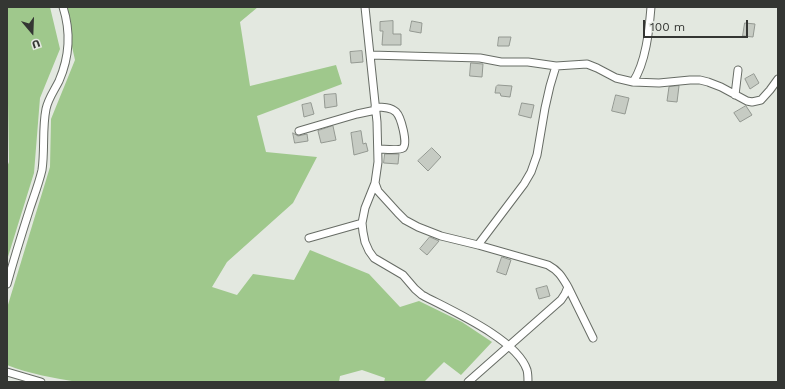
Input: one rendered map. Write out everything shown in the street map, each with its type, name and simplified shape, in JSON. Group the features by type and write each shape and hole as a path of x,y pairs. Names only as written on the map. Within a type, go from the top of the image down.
{"street":[{"path":"7,284 42,170 44,120 48,102 58,83 66,61 68,50 68,27 63,7"},
{"path":"365,7 376,108 378,149 375,183 365,208 362,223 365,242 374,258 403,275 414,289 422,295 476,323 510,345 521,359 527,370 528,382"},
{"path":"633,82 642,64 651,7"},
{"path":"370,55 474,58 501,62 528,62 556,66 587,64 616,78 633,82 653,83 700,80 715,85 749,102 761,100 778,79"},
{"path":"478,245 524,184 531,172 537,155 545,108 556,66"},
{"path":"735,95 738,70"},
{"path":"299,131 376,108 394,110 398,113 402,125 405,143 404,146 401,149 396,150 378,149"},
{"path":"375,183 378,191 405,220 418,228 441,236 548,265 556,269 568,287 593,338"},
{"path":"309,238 362,223"},
{"path":"468,382 561,300 568,287"},
{"path":"7,372 41,382"}],"green space":[{"path":"7,7 50,7 60,49 40,98 34,173 7,260 7,167 9,162 7,102"},
{"path":"63,7 258,7 240,22 250,86 336,65 342,84 257,116 266,152 317,157 293,203 227,262 212,287 237,295 253,274 294,280 310,250 369,274 400,307 419,301 462,322 492,342 461,375 444,362 424,382 384,382 385,378 362,370 340,376 339,382 78,382 33,373 7,365 7,308 50,167 51,119 75,60"}],"building":[{"path":"393,21 393,34 401,34 401,45 382,45 383,31 380,31 380,22"},
{"path":"412,21 422,23 421,33 410,31"},
{"path":"745,23 755,24 753,37 743,36"},
{"path":"499,37 511,37 509,46 498,46"},
{"path":"362,51 363,62 351,63 350,52"},
{"path":"471,63 483,64 482,77 470,76"},
{"path":"754,74 759,83 750,89 745,79"},
{"path":"498,85 512,86 510,97 501,96 500,93 495,93"},
{"path":"679,86 677,102 667,101 669,87"},
{"path":"336,94 337,106 325,108 324,95"},
{"path":"616,95 629,98 625,114 612,111"},
{"path":"311,103 314,114 304,117 302,105"},
{"path":"522,103 534,105 531,118 519,115"},
{"path":"746,106 752,115 740,122 734,113"},
{"path":"333,126 336,140 321,143 318,131"},
{"path":"361,131 363,144 366,143 368,151 354,155 351,133"},
{"path":"293,133 298,136 307,134 308,141 295,143"},
{"path":"432,148 441,157 428,171 418,161"},
{"path":"385,154 399,154 398,164 384,163"},
{"path":"430,237 439,241 427,255 420,249"},
{"path":"502,257 511,260 506,275 497,272"},
{"path":"547,286 550,296 539,299 536,289"}]}
